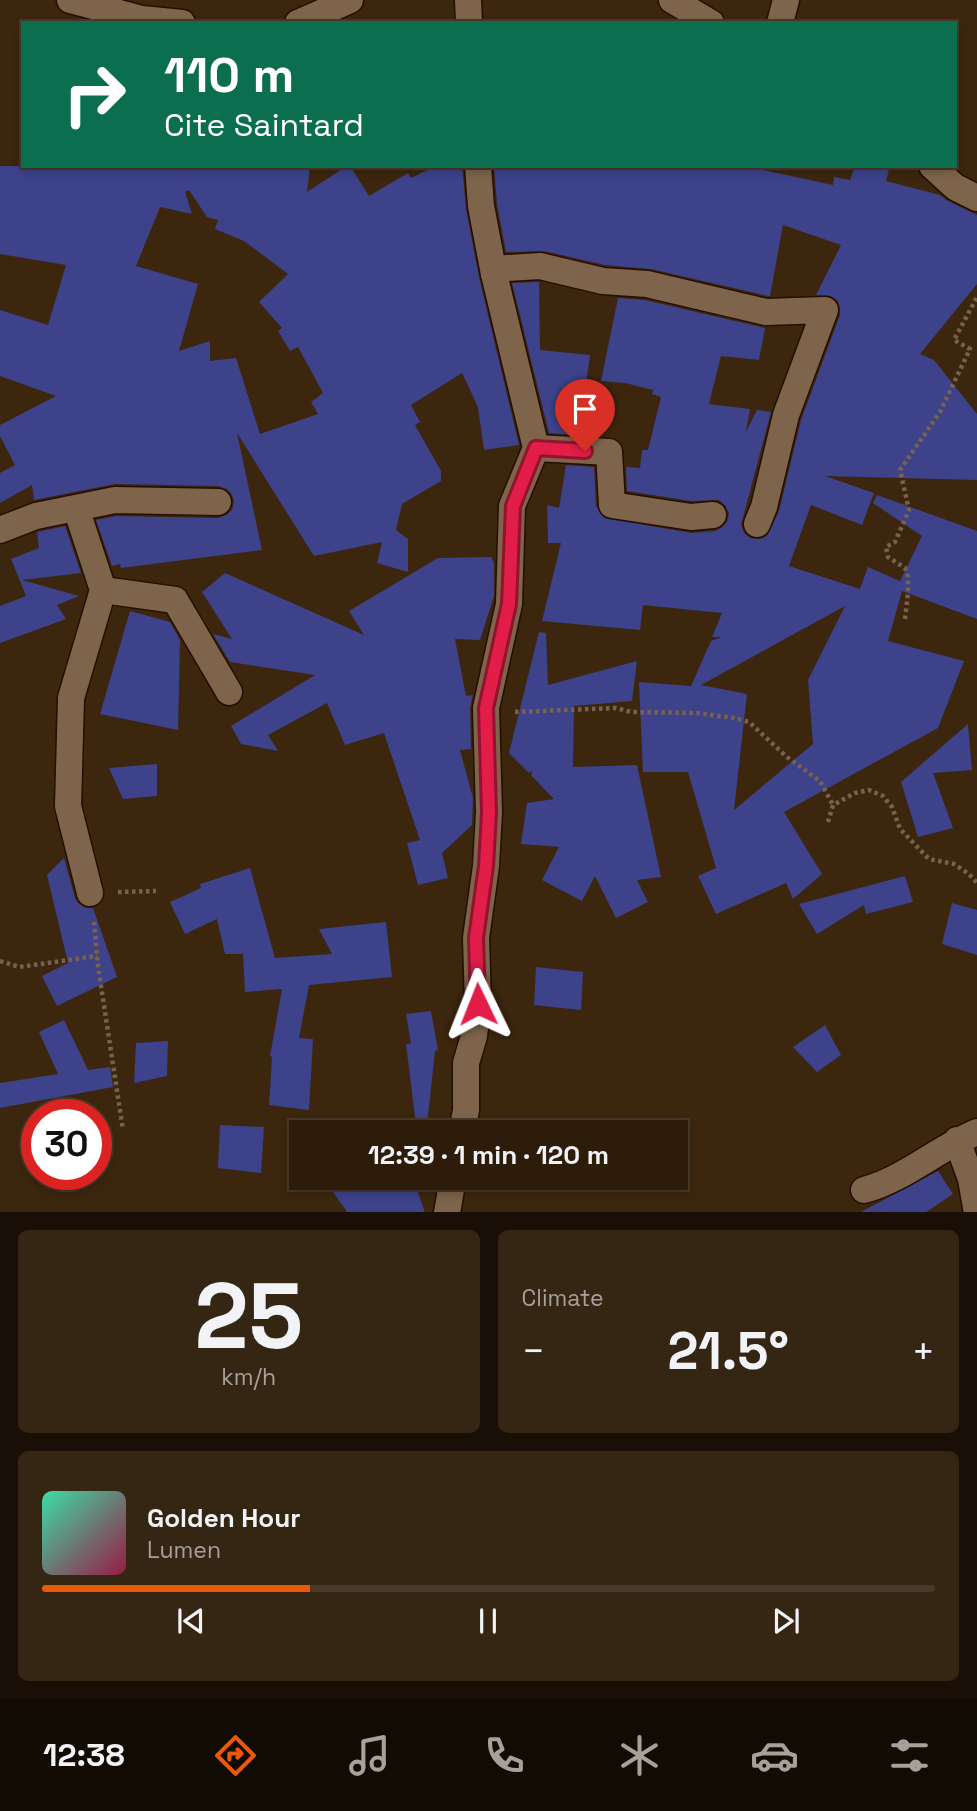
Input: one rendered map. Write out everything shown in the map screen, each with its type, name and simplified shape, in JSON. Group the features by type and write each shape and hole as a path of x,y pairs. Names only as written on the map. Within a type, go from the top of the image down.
{"street":[{"path":"70,0 142,19 162,21"},
{"path":"468,0 469,21"},
{"path":"672,0 708,21"},
{"path":"781,21 786,0"},
{"path":"302,21 345,1"},
{"path":"464,1120 466,1063 474,1036 478,1004 476,938 486,866 489,813 486,712 509,604 513,506 536,448 494,274 481,206 478,168"},
{"path":"934,168 955,187 977,198"},
{"path":"494,274 507,268 540,266 603,281 647,284 766,312 825,310 786,415 764,507 757,524"},
{"path":"536,448 609,452 612,505 691,517 713,515"},
{"path":"0,530 36,516 115,500 218,502"},
{"path":"76,508 103,590 71,698 68,807 90,893"},
{"path":"103,590 175,600 229,692"},
{"path":"864,1189 887,1183 967,1136 977,1212"},
{"path":"447,1212 451,1190"}],"path":[{"path":"905,620 908,577 905,568 888,556 886,547 895,542 909,510 900,470 940,412 970,349 954,340 977,297"},
{"path":"486,712 563,712 615,708 631,712 697,713 748,722 787,757 820,781 833,805 828,822"},
{"path":"833,805 855,793 869,790 883,796 892,807 900,829 929,859 954,864 977,883"},
{"path":"123,1130 90,893 156,891"},
{"path":"0,961 19,967 97,956"}],"building":[{"path":"0,166 310,168 307,192 344,168 351,168 369,196 408,173 411,178 432,168 462,168 466,209 479,277 519,445 484,450 478,407 462,373 411,405 420,422 415,425 441,471 441,481 402,504 396,530 408,539 408,572 377,563 382,542 314,556 237,433 262,550 121,568 120,564 112,566 96,520 116,516 218,518 232,510 234,502 227,489 218,486 115,484 34,500 32,485 0,503 0,473 15,465 0,436 0,425 56,396 0,376 0,310 48,325 66,265 0,254","holes":["189,190 207,217 218,220 215,229 244,241 288,274 259,302 282,328 278,331 290,351 298,347 323,393 311,402 318,414 260,434 236,358 210,361 210,341 179,351 198,284 136,266 160,207 192,214 185,192"]},
{"path":"494,168 754,168 833,185 834,177 850,180 854,168 889,168 886,181 940,195 977,215 977,284 920,354 934,360 977,414 977,480 825,476 874,493 862,525 811,505 789,566 860,589 868,567 900,581 922,536 873,503 877,495 977,531 977,619 902,591 888,641 964,661 938,728 784,812 822,874 793,899 786,883 716,914 698,876 716,868 688,772 643,772 639,682 691,686 711,641 722,637 712,637 722,613 643,605 640,630 542,621 561,543 548,543 547,505 559,508 566,465 594,467 596,506 604,518 692,533 715,531 727,522 729,513 719,500 691,501 627,491 626,467 640,468 642,450 648,450 661,397 652,394 653,390 625,383 601,381 618,298 645,300 765,328 759,360 721,356 709,404 750,409 746,432 757,410 771,412 741,525 750,538 760,539 767,536 779,511 801,420 840,315 837,300 831,296 816,295 841,245 783,225 770,296 651,269 605,265 544,251 506,252 497,204","holes":["845,606 808,680 813,744 734,810 747,694 701,685"]},
{"path":"539,282 540,350 590,355 579,435 549,433 512,283"},
{"path":"65,526 81,573 22,580 79,596 57,605 66,619 0,643 0,606 26,596 11,559 39,548 37,532"},
{"path":"491,557 494,563 494,596 480,640 455,639 466,696 473,695 470,708 471,749 460,750 473,798 472,825 442,853 448,878 418,885 407,843 420,840 384,733 345,745 327,703 268,735 278,751 241,744 231,726 315,675 230,662 213,634 232,639 202,592 225,573 364,635 349,611 438,558"},
{"path":"130,611 170,622 180,640 178,730 100,714"},
{"path":"539,632 546,633 548,685 637,661 632,701 574,706 573,767 637,765 661,877 637,880 648,902 616,918 595,876 582,901 542,880 559,847 521,844 527,803 554,799 531,775 532,770 529,773 509,753"},
{"path":"968,724 972,770 933,773 953,828 918,837 901,782"},
{"path":"157,764 157,796 123,799 109,768"},
{"path":"64,858 75,898 85,908 93,908 117,977 57,1006 42,976 68,963 47,875"},
{"path":"250,868 275,958 332,954 319,929 386,922 392,977 309,985 299,1038 313,1039 309,1110 269,1105 270,1056 282,989 245,992 243,954 225,954 217,919 185,934 170,902 201,888 200,884"},
{"path":"905,876 913,902 866,914 864,905 817,934 799,904"},
{"path":"952,903 977,910 977,955 942,944"},
{"path":"536,967 583,972 581,1010 534,1005"},
{"path":"431,1011 438,1050 435,1051 428,1120 415,1120 406,1044 411,1044 406,1014"},
{"path":"64,1020 88,1070 110,1067 113,1087 48,1099 21,1099 21,1104 0,1108 0,1083 58,1074 39,1032"},
{"path":"825,1025 841,1055 817,1072 793,1047"},
{"path":"168,1041 167,1076 134,1083 136,1043"},
{"path":"220,1125 264,1127 261,1173 218,1168"},
{"path":"938,1171 953,1194 926,1212 861,1212"},
{"path":"331,1190 417,1190 425,1212 347,1212"}],"route":[{"path":"478,1004 476,938 486,866 489,813 486,708 509,604 513,506 536,448 585,451"}]}
